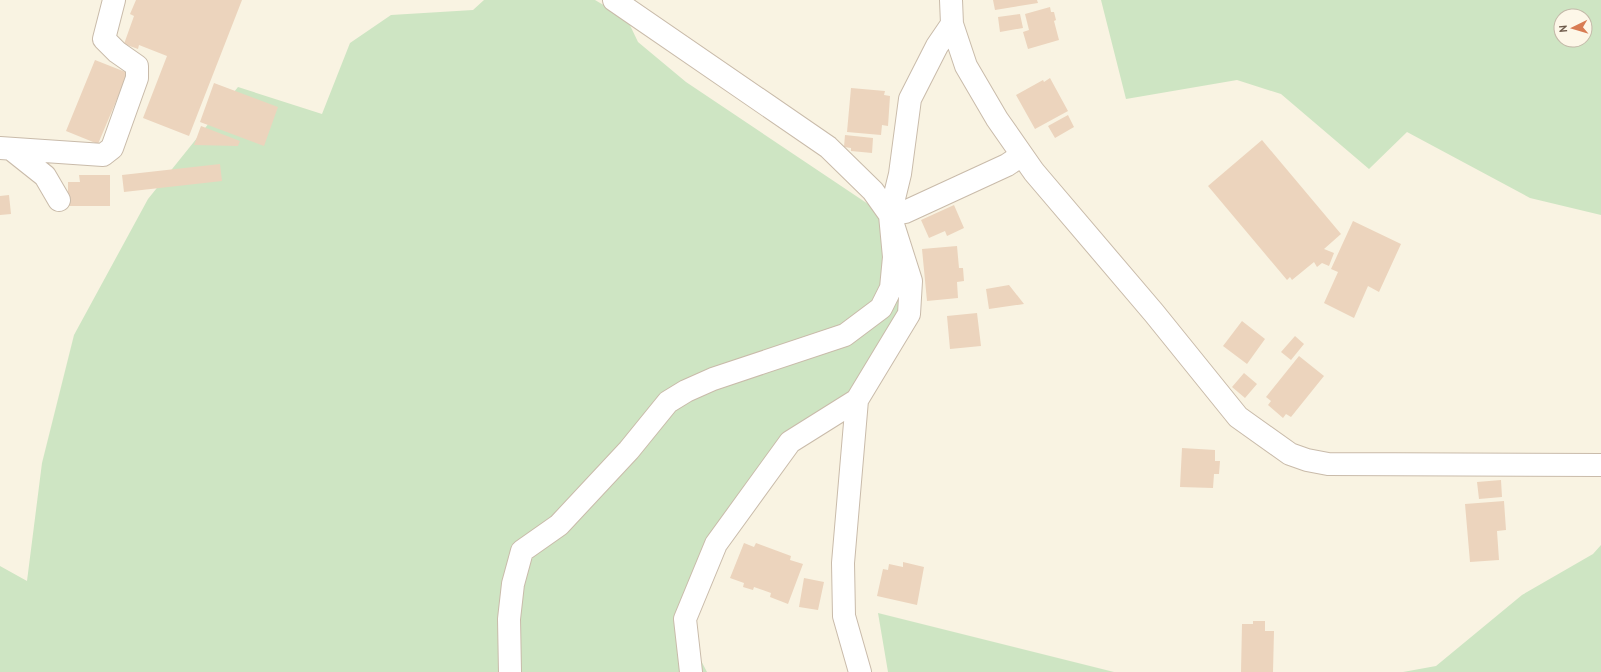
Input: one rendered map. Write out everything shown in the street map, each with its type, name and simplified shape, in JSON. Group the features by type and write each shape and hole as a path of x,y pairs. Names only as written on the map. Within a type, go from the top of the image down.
{"street":[{"path":"5,149 103,155 112,148 137,78 137,66 117,52 104,38 114,0"},
{"path":"614,0 828,147 873,191 890,216 911,281 909,314 857,400 843,562 844,616 860,672"},
{"path":"951,0 952,24 966,66 997,119 1034,172 1154,313 1238,417 1290,454 1307,460 1328,464 1601,465"},
{"path":"510,672 509,618 513,584 522,551 559,525 629,450 668,402 686,391 713,379 845,335 881,308 891,288 894,257 890,216 900,174 910,98 937,46 952,24"},
{"path":"5,149 45,176 59,200"},
{"path":"890,216 912,209 1007,165 1022,155"},
{"path":"691,672 685,619 716,544 790,442 857,400"}],"green space":[{"path":"484,0 595,0 627,19 638,42 686,82 874,208 902,263 903,307 849,394 790,432 746,483 706,545 677,615 707,672 0,672 0,566 27,581 42,463 74,335 148,199 238,87 322,114 350,43 391,15 473,10"},
{"path":"1101,0 1601,0 1601,215 1530,198 1407,132 1369,169 1281,94 1237,80 1126,99"},
{"path":"1601,545 1601,672 1403,672 1436,666 1522,595 1593,554"},
{"path":"878,613 1114,672 888,672"}],"building":[{"path":"136,0 242,0 189,136 143,118 167,56 139,45 138,49 124,44 134,16 130,14"},
{"path":"993,0 1037,0 1038,3 995,10"},
{"path":"1050,7 1051,12 1054,12 1056,20 1054,21 1059,40 1028,49 1023,32 1029,30 1025,14"},
{"path":"1020,14 1023,28 1000,32 998,17"},
{"path":"95,60 128,73 98,144 66,131"},
{"path":"1050,78 1068,111 1035,129 1016,95 1043,80 1044,82"},
{"path":"214,83 278,107 264,146 200,122"},
{"path":"851,88 885,91 884,95 890,96 888,126 882,125 881,135 847,132"},
{"path":"1068,115 1074,127 1055,138 1048,126"},
{"path":"201,126 240,141 238,146 194,145"},
{"path":"845,135 873,138 872,153 851,151 851,148 844,147"},
{"path":"1262,140 1341,234 1324,249 1334,253 1329,266 1322,263 1317,267 1314,262 1292,280 1290,277 1287,280 1208,186"},
{"path":"220,164 222,181 124,192 122,175"},
{"path":"79,175 110,175 110,206 68,206 68,182 80,182"},
{"path":"9,195 11,214 0,215 0,196"},
{"path":"954,205 964,228 947,236 945,231 929,238 921,220"},
{"path":"1353,221 1401,244 1379,292 1368,286 1354,318 1324,303 1338,272 1331,269"},
{"path":"957,246 959,268 963,268 964,281 957,282 958,298 927,301 922,249"},
{"path":"1009,285 1024,304 989,309 986,289"},
{"path":"977,313 981,346 950,349 947,316"},
{"path":"1242,321 1265,339 1247,364 1223,346"},
{"path":"1295,336 1304,344 1291,360 1281,352"},
{"path":"1299,356 1324,376 1291,417 1286,414 1283,418 1268,405 1271,401 1266,397"},
{"path":"1244,373 1257,384 1245,398 1232,387"},
{"path":"1182,448 1215,450 1215,461 1220,461 1219,474 1214,474 1213,488 1180,487"},
{"path":"1501,480 1502,497 1479,499 1477,482"},
{"path":"1504,501 1506,530 1497,531 1499,560 1470,562 1465,504"},
{"path":"744,543 754,547 756,543 791,556 790,560 803,564 788,604 770,597 771,593 754,587 753,590 743,587 744,583 730,578"},
{"path":"903,562 924,567 917,605 877,596 883,569 888,570 889,564 903,567"},
{"path":"804,578 824,582 818,610 799,607"},
{"path":"1253,621 1265,621 1265,631 1274,631 1273,672 1241,672 1242,624 1253,624"}]}
